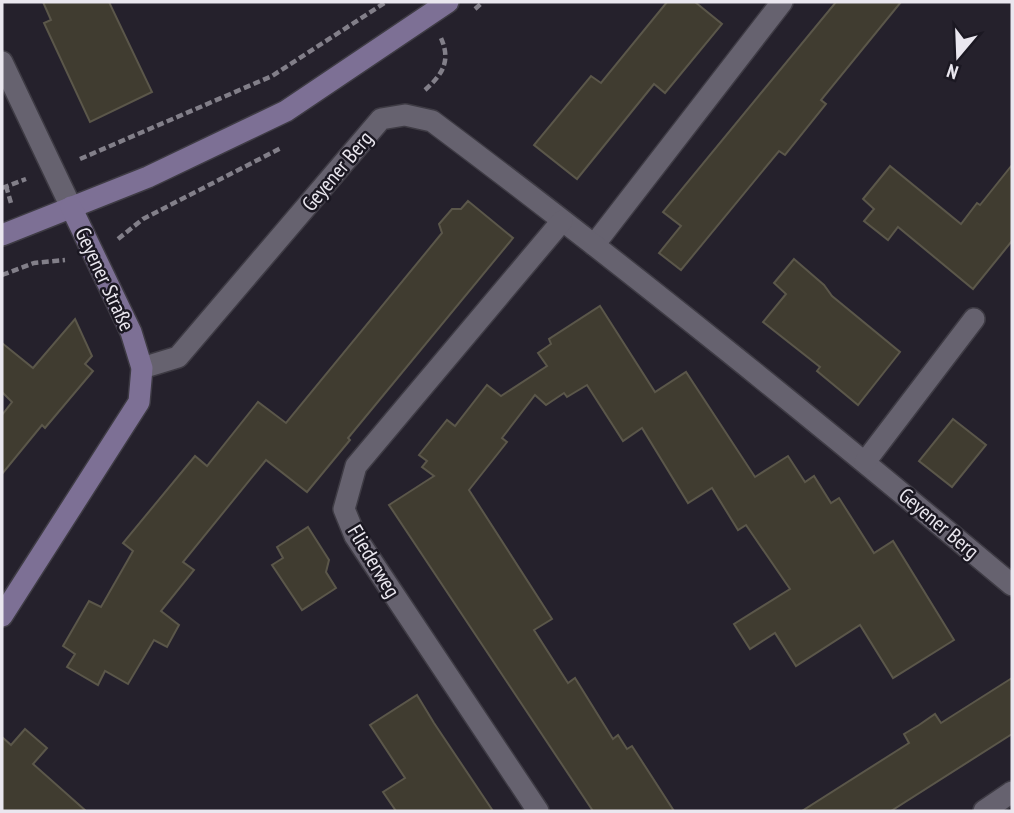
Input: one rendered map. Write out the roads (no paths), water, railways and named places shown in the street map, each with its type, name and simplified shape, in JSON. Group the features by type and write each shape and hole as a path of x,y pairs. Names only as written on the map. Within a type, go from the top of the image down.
{"street":[{"name":"Geyener Straße","path":"2,616 139,402 142,368 131,332 71,207 148,177 286,111 448,2"},
{"path":"594,245 782,2"},
{"path":"2,62 71,207 2,234"},
{"name":"Geyener Berg","path":"142,368 178,357 381,119 405,115 416,117 432,121 594,245 865,462 1012,585"},
{"name":"Fliederweg","path":"538,811 355,536 344,509 356,466 562,221"},
{"path":"865,462 974,319"},
{"path":"984,811 1012,792"}]}
